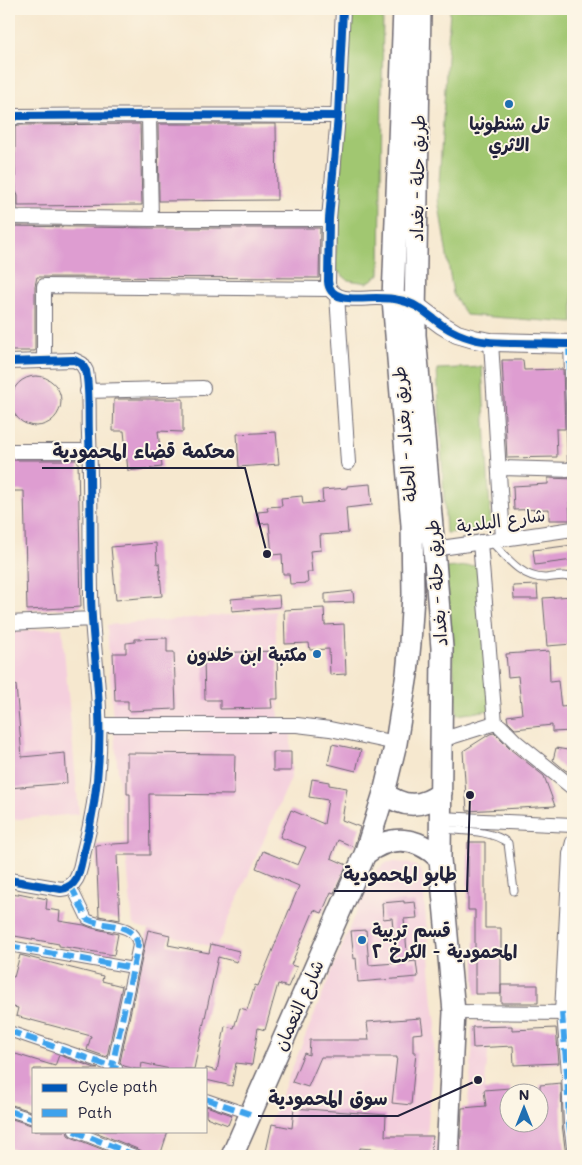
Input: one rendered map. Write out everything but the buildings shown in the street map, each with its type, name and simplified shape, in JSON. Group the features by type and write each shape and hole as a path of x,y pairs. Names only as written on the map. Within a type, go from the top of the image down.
{"main road":[{"name":"طريق بغداد - الحلة","path":"365,854 384,793 396,742 410,643 413,595 412,525 393,299 404,9"},
{"name":"طريق حلة - بغداد","path":"420,9 414,304 415,335 442,648 440,860 454,1012 446,1156"},
{"path":"384,793 391,799 408,805 426,803 441,793"},
{"path":"365,854 383,843 393,840 404,840 424,846 440,860"},
{"name":"شارع النعمان","path":"232,1156 365,854"}],"street":[{"path":"343,9 338,116 329,219 328,281 333,292 348,463"},
{"path":"148,115 151,219"},
{"path":"9,121 17,116 338,116"},
{"path":"9,196 9,217 329,219"},
{"path":"44,360 44,286 333,292 351,299 393,299 414,304 457,334 474,339 491,342 571,344 573,462"},
{"path":"491,342 499,468 491,541 495,723"},
{"path":"9,362 74,360 82,364 86,371 92,619 100,725 93,814 78,876 74,884 66,889 61,889 9,880"},
{"path":"87,391 203,388"},
{"path":"9,452 89,451"},
{"path":"499,468 573,470"},
{"name":"شارع البلدية","path":"434,549 573,529"},
{"path":"9,623 92,619"},
{"path":"441,740 495,723 573,788"},
{"path":"100,725 297,725 330,729 396,742"},
{"path":"440,824 573,825"},
{"path":"573,842 570,854 567,1074 569,1124 573,1154"},
{"path":"9,1031 115,1068 138,945 134,934 126,929 87,920 71,886"},
{"path":"9,946 133,968"},
{"path":"454,1012 568,1013"},
{"path":"208,1100 250,1114"},
{"path":"9,1111 32,1118"},
{"path":"76,1132 136,1156"}],"lane":[{"path":"491,541 512,563 536,577 548,578 557,575 573,578"},
{"path":"440,824 488,834 503,839 508,843 514,892"}],"shaded area":[{"path":"275,611 279,719 113,722 107,625"},
{"path":"62,628 79,814 9,820 9,632"},
{"path":"291,731 291,778 216,948 133,925 114,732"},
{"path":"388,862 407,863 416,866 422,873 436,1024 427,1136 267,1130 369,880 379,868"},
{"path":"475,1021 491,1022 478,1156 426,1156 428,1141 465,1138"}],"green space":[{"path":"350,9 383,9 380,274 367,283 348,280 335,269"},
{"name":"تل شنطونيا الاثري","path":"450,9 573,9 573,323 466,315 453,294 438,199"},
{"path":"482,367 491,530 446,533 437,369"},
{"path":"478,565 491,710 457,715 446,568"}],"marked path":[{"path":"569,344 573,463"},
{"path":"71,886 87,919 117,926 131,932 136,937 138,945 112,1067"},
{"path":"9,946 133,968"},
{"path":"562,1013 569,1124 573,1154"},
{"path":"9,1031 115,1068"},
{"path":"208,1100 250,1114"},
{"path":"9,1111 32,1118"},
{"path":"77,1132 137,1156"}],"cycle path":[{"path":"343,9 338,116 329,219 328,281 330,288 334,293 347,298 388,298 411,304 449,329 478,340 499,343 573,344"},
{"path":"9,121 17,116 338,116"},
{"path":"9,362 74,360 82,364 86,371 90,474 91,606 99,730 95,800 76,880 61,889 9,880"}],"place":[{"name":"تل شنطونيا الاثري","path":"509,104"},
{"name":"محكمة قضاء المحمودية","path":"267,554"},
{"name":"مكتبة ابن خلدون","path":"317,654"},
{"name":"طابو المحمودية","path":"470,795"},
{"name":"قسم تربية المحمودية - الكرخ ٢","path":"362,940"},
{"name":"سوق المحمودية","path":"478,1080"}]}
